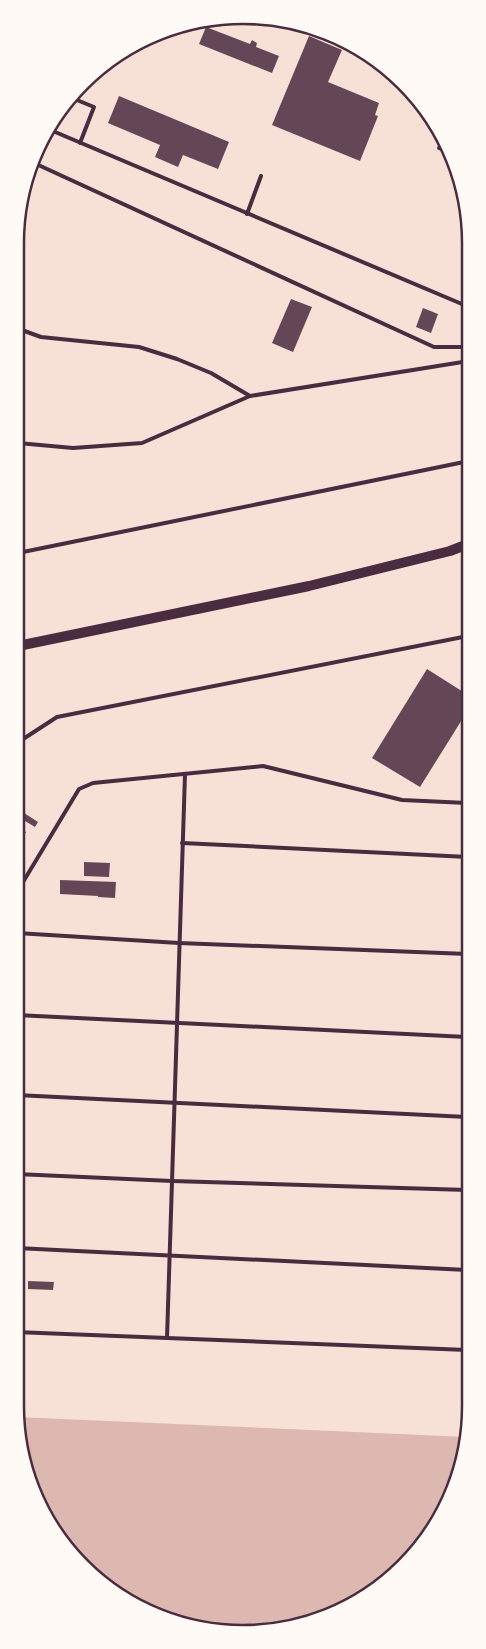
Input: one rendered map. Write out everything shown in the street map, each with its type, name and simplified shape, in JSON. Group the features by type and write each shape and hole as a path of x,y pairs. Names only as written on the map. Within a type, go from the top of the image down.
{"main road":[{"path":"24,645 309,586 450,551 462,546"}],"lane":[{"path":"76,100 94,108 80,143"},
{"path":"54,132 462,304"},
{"path":"38,165 434,347 462,347"},
{"path":"247,214 261,176"},
{"path":"24,332 41,337 139,347 177,359 211,373 250,396"},
{"path":"24,444 73,448 142,443 250,396 462,362"},
{"path":"24,552 462,462"},
{"path":"24,739 57,717 462,637"},
{"path":"24,880 79,789 93,783 263,766 402,800 462,803"},
{"path":"167,1338 185,774"},
{"path":"182,843 462,857"},
{"path":"24,933 179,943 462,954"},
{"path":"24,1015 462,1037"},
{"path":"24,1095 462,1117"},
{"path":"24,1174 462,1190"},
{"path":"24,1248 462,1270"},
{"path":"24,1332 462,1350"}],"shaded area":[{"path":"24,1417 460,1437 455,1463 440,1503 408,1551 388,1571 353,1596 313,1614 286,1621 257,1625 229,1625 186,1618 146,1603 98,1571 78,1551 53,1516 40,1490 31,1463"}],"building":[{"path":"206,27 250,44 252,40 257,43 256,47 279,56 272,73 199,44"},
{"path":"309,36 342,50 328,82 379,103 375,115 378,116 360,161 272,125"},
{"path":"119,96 229,142 218,169 183,155 178,167 155,157 160,145 108,123"},
{"path":"291,299 312,307 293,352 272,343"},
{"path":"423,308 438,314 431,333 416,327"},
{"path":"427,669 462,691 462,720 420,787 372,758"},
{"path":"24,813 38,822 35,827 24,820"},
{"path":"84,862 110,863 109,877 84,876"},
{"path":"60,880 116,882 115,898 60,894"},
{"path":"28,1281 54,1282 53,1290 28,1289"}]}
